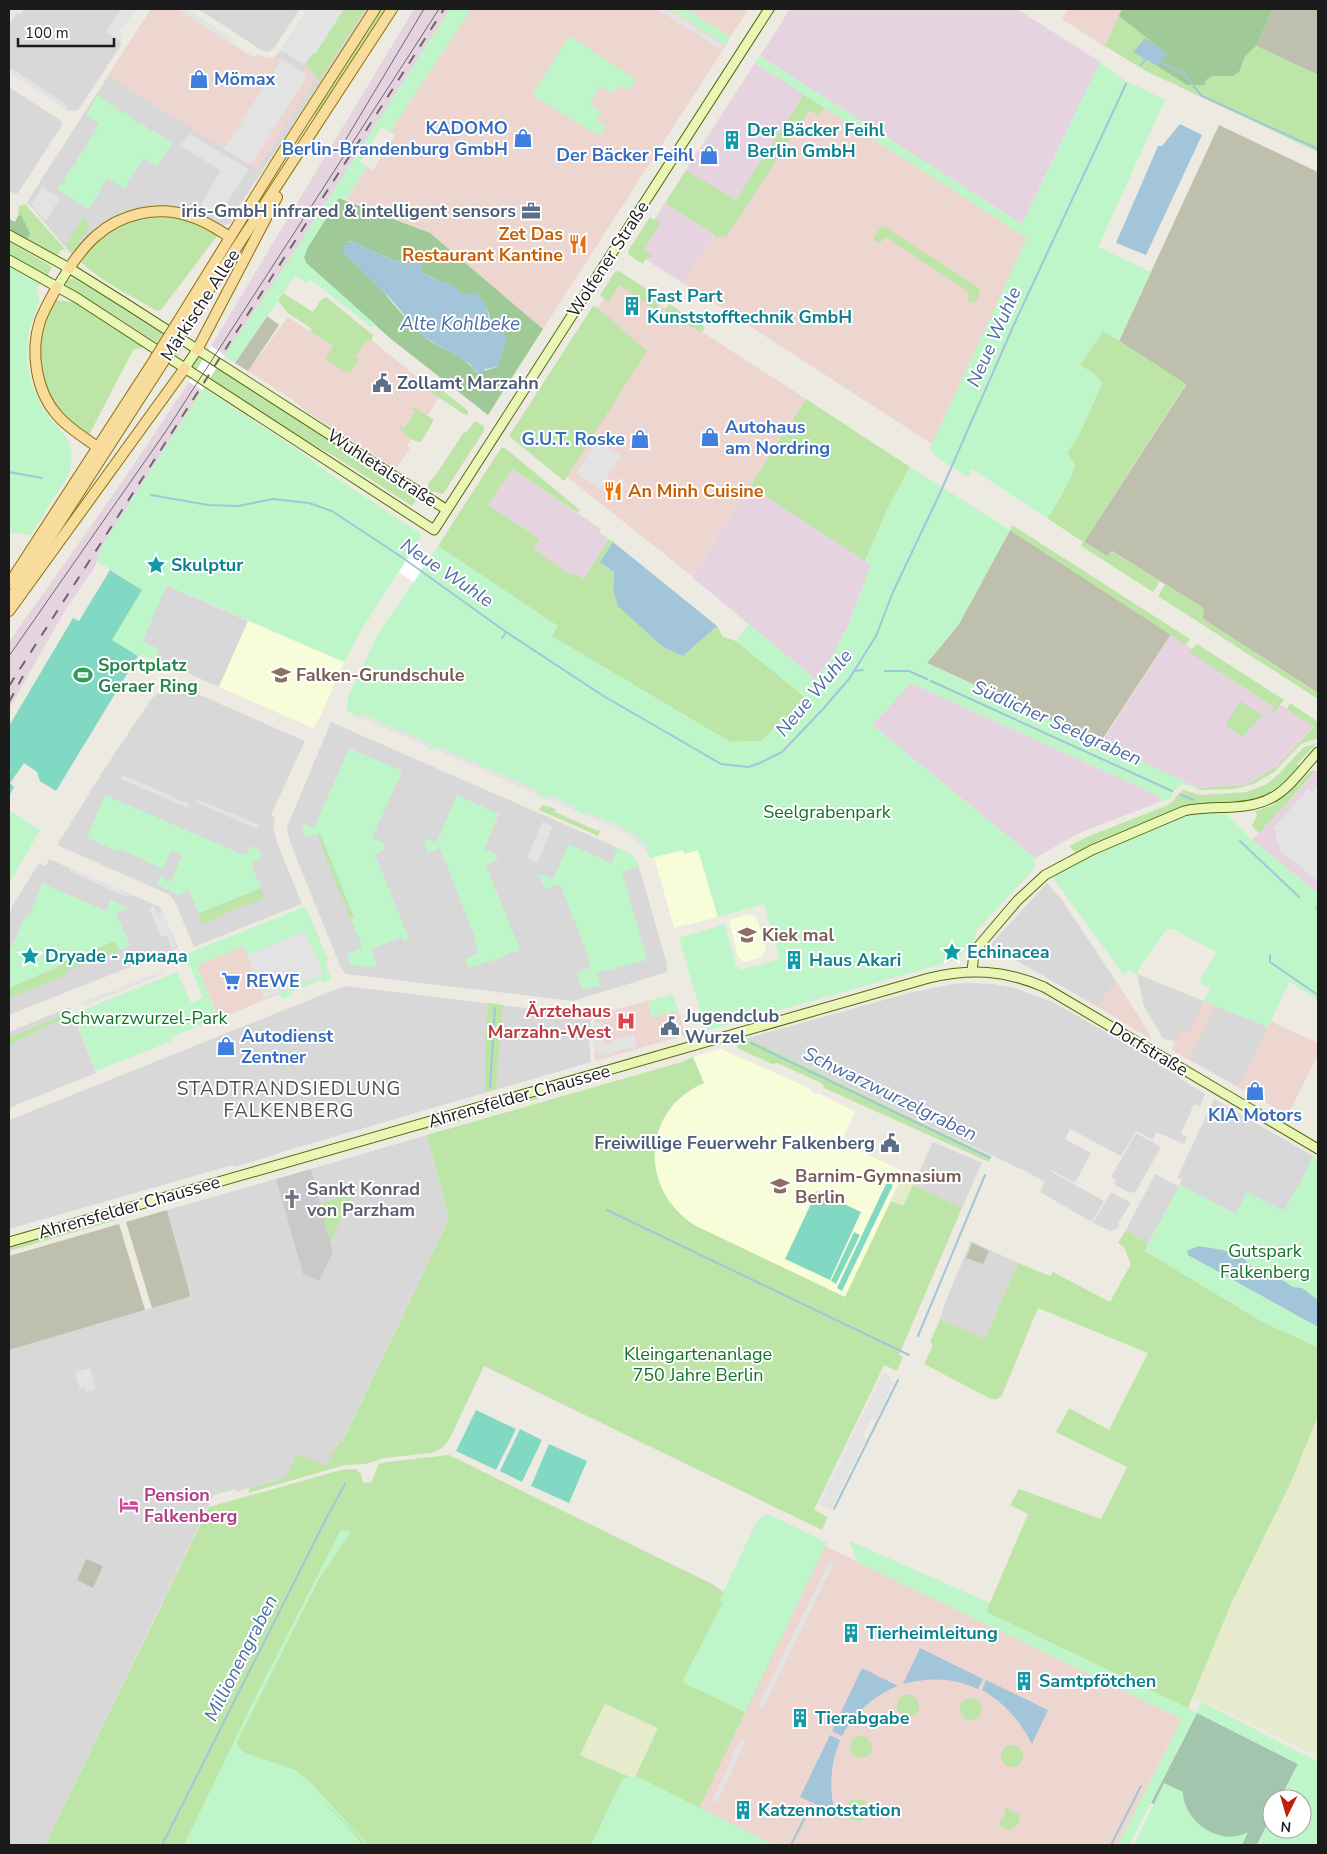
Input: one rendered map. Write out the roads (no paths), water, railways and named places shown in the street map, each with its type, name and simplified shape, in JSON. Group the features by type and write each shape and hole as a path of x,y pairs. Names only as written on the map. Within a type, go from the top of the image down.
{"main road":[{"name":"Märkische Allee","path":"183,322 230,237 375,9"},
{"name":"Märkische Allee","path":"9,601 183,322 304,145 392,9"},
{"name":"Wolfener Straße","path":"447,510 769,9"},
{"path":"9,611 186,368 304,145"},
{"path":"93,444 57,416 42,389 37,373 37,339 40,322 57,287 69,268 96,235 124,218 139,214 160,211 182,214 204,221 230,237"},
{"name":"Wuhletalstraße","path":"9,235 69,268 447,510 434,530 186,368 57,287 9,260"},
{"name":"Märkische Allee","path":"9,584 93,444 156,364"},
{"path":"972,971 974,953 986,937 1037,881 1051,870 1117,838 1184,811 1246,806 1268,801 1282,792 1318,752"},
{"name":"Dorfstraße","path":"972,971 1011,976 1044,987 1318,1149"},
{"name":"Ahrensfelder Chaussee","path":"9,1242 928,978 972,971"}],"water":[{"path":"1145,38 1167,54 1157,66 1133,52"},
{"path":"1180,124 1202,135 1146,255 1116,243 1158,146 1162,146"},
{"name":"Alte Kohlbeke","path":"351,241 395,261 414,264 408,261 408,258 410,258 421,262 423,268 421,271 432,278 453,285 463,295 473,293 482,298 489,319 501,328 504,333 504,348 497,367 485,369 481,375 478,375 470,364 421,335 389,297 342,251 344,246"},
{"path":"613,542 717,626 683,656 663,647 618,606 613,590 614,572 600,562"},
{"path":"1198,1246 1223,1250 1242,1257 1254,1269 1270,1272 1293,1287 1302,1288 1318,1300 1318,1327 1188,1255 1187,1251"},
{"path":"920,1648 983,1679 978,1689 969,1685 941,1680 922,1680 903,1684"},
{"path":"862,1668 898,1686 881,1694 859,1712 842,1736 832,1731"},
{"path":"986,1680 1048,1710 1032,1744 1011,1713 982,1690"},
{"path":"830,1735 840,1740 832,1767 832,1794 835,1813 800,1797"}],"waterway":[{"path":"1141,65 1146,59"},
{"path":"1160,62 1183,73 1202,96 1318,149"},
{"name":"Neue Wuhle","path":"151,495 208,505 238,506 273,499 309,503 332,511 403,558 506,632 602,695 721,764 748,767 760,763 782,752 823,709 849,679 876,636 893,592 941,491 1016,320 1126,84"},
{"name":"Neue Wuhle","path":"9,472 42,478"},
{"name":"Neue Wuhle","path":"502,638 506,632"},
{"name":"Neue Wuhle","path":"854,671 863,670"},
{"name":"Südlicher Seelgraben","path":"885,671 909,671 927,679"},
{"name":"Südlicher Seelgraben","path":"931,681 1172,791"},
{"name":"Südlicher Seelgraben","path":"1181,795 1194,800"},
{"name":"Südlicher Seelgraben","path":"1240,841 1299,897"},
{"path":"1270,955 1270,962 1318,995"},
{"name":"Millionengraben","path":"490,1087 495,1008"},
{"name":"Schwarzwurzelgraben","path":"751,1043 990,1158"},
{"path":"918,1336 985,1175"},
{"path":"607,1210 909,1355"},
{"path":"834,1509 898,1380"},
{"name":"Millionengraben","path":"162,1845 345,1484"},
{"path":"1111,1845 1141,1786"},
{"path":"791,1845 811,1805"}],"tram line":[{"path":"346,139 424,9"},
{"path":"9,656 166,431 439,9"}],"railway":[{"path":"9,686 444,9"},
{"path":"9,702 23,676"}],"place":[{"name":"Mömax","path":"199,79"},
{"name":"KADOMO Berlin-Brandenburg GmbH","path":"523,138"},
{"name":"Der Bäcker Feihl Berlin GmbH","path":"732,140"},
{"name":"Der Bäcker Feihl","path":"709,155"},
{"name":"iris-GmbH infrared & intelligent sensors","path":"531,211"},
{"name":"Zet Das Restaurant Kantine","path":"578,244"},
{"name":"Fast Part Kunststofftechnik GmbH","path":"632,306"},
{"name":"Zollamt Marzahn","path":"382,383"},
{"name":"Autohaus am Nordring","path":"710,437"},
{"name":"G.U.T. Roske","path":"640,439"},
{"name":"An Minh Cuisine","path":"613,491"},
{"name":"Skulptur","path":"156,565"},
{"name":"Sportplatz Geraer Ring","path":"83,675"},
{"name":"Falken-Grundschule","path":"281,675"},
{"name":"Kiek mal","path":"747,935"},
{"name":"Echinacea","path":"952,952"},
{"name":"Dryade - дриада","path":"30,956"},
{"name":"Haus Akari","path":"794,960"},
{"name":"REWE","path":"231,981"},
{"name":"Ärztehaus Marzahn-West","path":"626,1021"},
{"name":"Jugendclub Wurzel","path":"670,1026"},
{"name":"Autodienst Zentner","path":"226,1046"},
{"name":"KIA Motors","path":"1255,1091"},
{"name":"Freiwillige Feuerwehr Falkenberg","path":"890,1143"},
{"name":"Barnim-Gymnasium Berlin","path":"780,1186"},
{"name":"Sankt Konrad von Parzham","path":"292,1199"},
{"name":"Pension Falkenberg","path":"129,1505"},
{"name":"Tierheimleitung","path":"851,1633"},
{"name":"Samtpfötchen","path":"1024,1681"},
{"name":"Tierabgabe","path":"800,1718"},
{"name":"Katzennotstation","path":"743,1810"}],"district":[{"name":"STADTRANDSIEDLUNG FALKENBERG","path":"289,1100"}],"park label":[{"name":"Seelgrabenpark","path":"827,812"},
{"name":"Schwarzwurzel-Park","path":"144,1018"},
{"name":"Gutspark Falkenberg","path":"1265,1261"},
{"name":"Kleingartenanlage 750 Jahre Berlin","path":"698,1364"}]}
